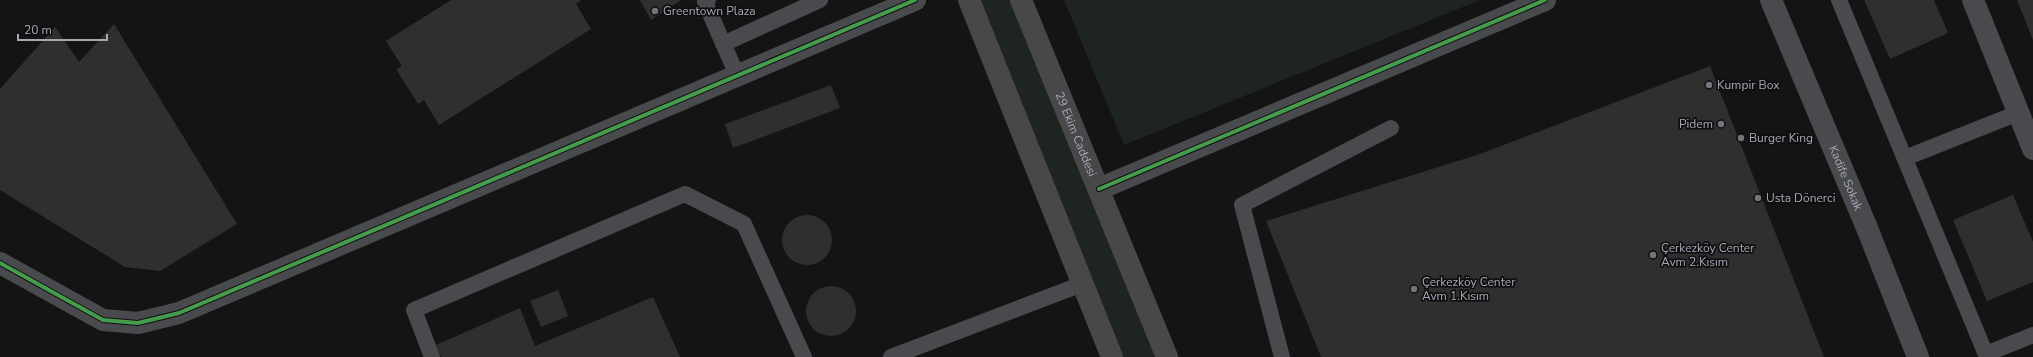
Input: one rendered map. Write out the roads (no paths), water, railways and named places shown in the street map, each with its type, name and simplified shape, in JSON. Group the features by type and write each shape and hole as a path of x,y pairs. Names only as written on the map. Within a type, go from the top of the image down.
{"main road":[{"path":"969,0 1112,357"},
{"name":"29 Ekim Caddesi","path":"1021,0 1167,357"}],"street":[{"path":"0,263 103,320 138,323 179,313 915,0"},
{"path":"1099,189 1545,0"},
{"name":"Kadife Sokak","path":"1771,0 1867,228 1918,357"},
{"path":"1973,0 2025,117 2033,148"}],"lane":[{"path":"708,0 705,2 737,75"},
{"path":"724,44 820,0"},
{"path":"1839,0 1986,356 2033,335"},
{"path":"1904,158 2025,117"},
{"path":"1282,357 1242,205 1391,128"},
{"path":"432,357 414,310 685,194 744,224 804,357"},
{"path":"891,357 1082,284"}],"place":[{"name":"Greentown Plaza","path":"655,11"},
{"name":"Kumpir Box","path":"1709,85"},
{"name":"Pidem","path":"1721,124"},
{"name":"Burger King","path":"1741,138"},
{"name":"Usta Dönerci","path":"1758,198"},
{"name":"Çerkezköy Center Avm 2.Kısım","path":"1653,255"},
{"name":"Çerkezköy Center Avm 1.Kısım","path":"1414,289"}]}
